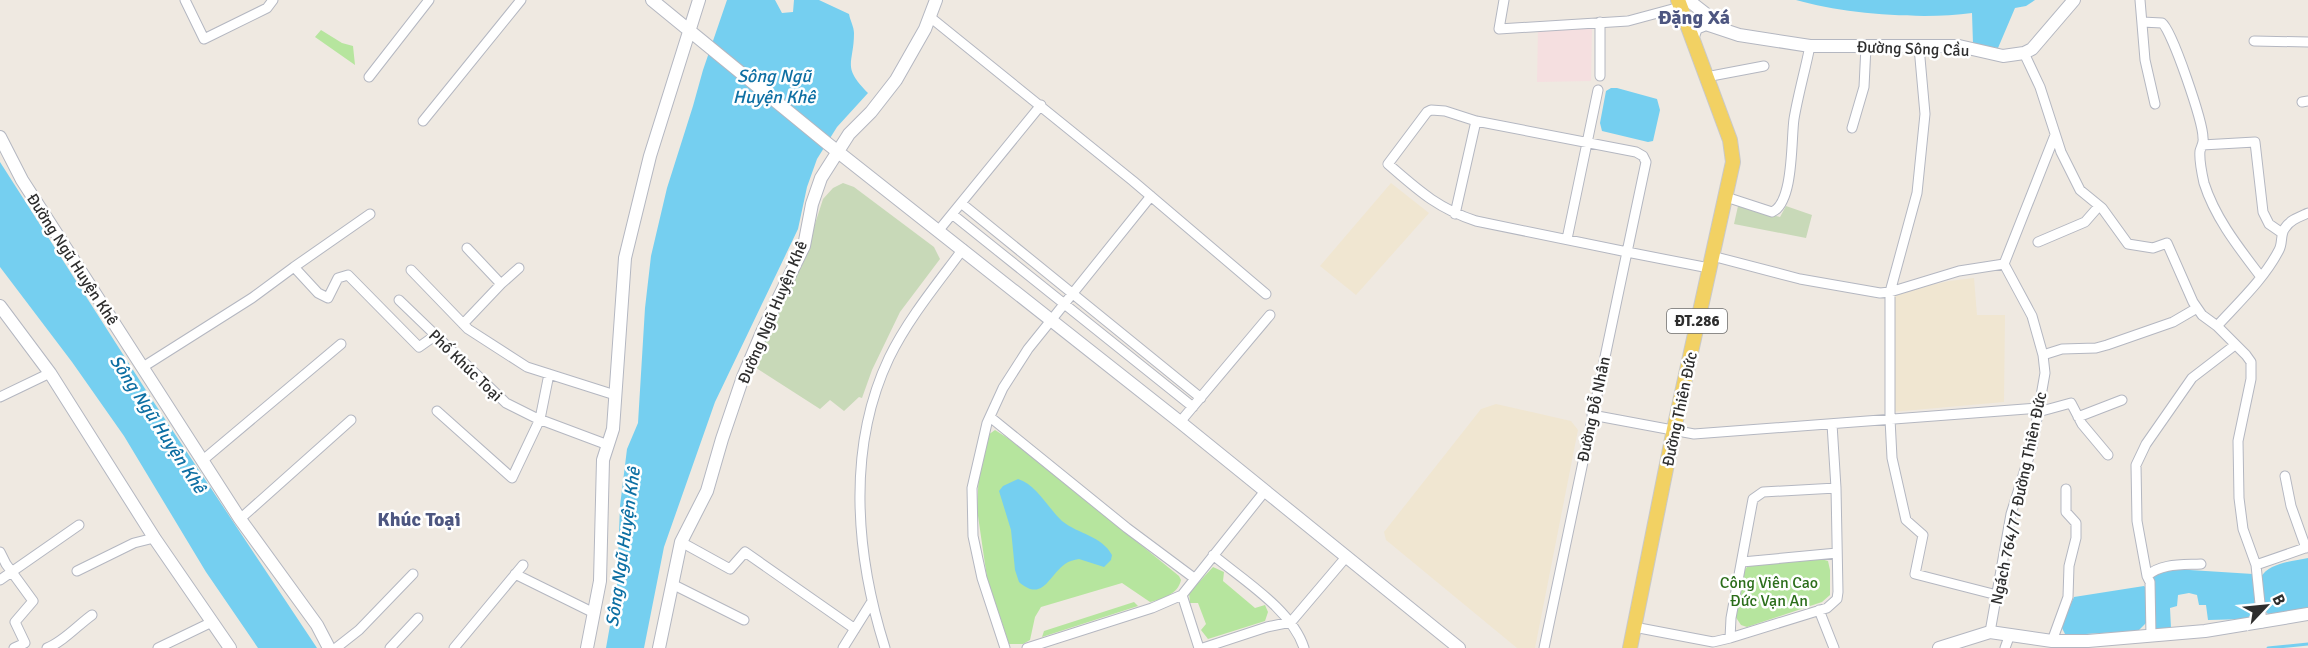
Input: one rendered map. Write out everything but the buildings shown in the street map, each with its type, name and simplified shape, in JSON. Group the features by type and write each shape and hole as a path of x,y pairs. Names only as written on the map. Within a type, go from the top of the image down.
{"main road":[{"name":"Đường Thiên Đức","path":"1630,648 1674,429 1732,162 1732,147 1692,39 1682,2"}],"street":[{"path":"185,0 204,39 267,2"},
{"path":"423,121 521,0"},
{"path":"652,0 1459,648"},
{"path":"587,648 600,581 603,460 613,429 625,258 650,156 699,0"},
{"name":"Đường Ngũ Huyện Khê","path":"659,648 681,542 707,491 743,377 804,246 812,204 833,147 896,80 930,17 936,0"},
{"path":"1504,0 1499,29 1628,21 1682,2"},
{"path":"2074,0 2037,44 2024,53 2040,87 2061,152 2080,190 2099,206 2128,244 2153,248 2167,243 2197,308 2250,362 2251,379 2238,441 2237,468 2243,529 2256,565 2262,623"},
{"path":"2140,0 2145,60 2155,104"},
{"path":"369,77 427,1"},
{"name":"Đường Sông Cầu","path":"1682,2 1728,31"},
{"path":"930,17 1041,105 1266,294"},
{"path":"1600,22 1600,76"},
{"path":"2142,22 2162,24 2169,31 2176,54 2187,76 2204,138 2200,152 2204,181 2212,203 2229,234 2261,277"},
{"name":"Đường Sông Cầu","path":"1692,39 1694,29 1703,24 1746,36 1810,46 1959,46 2003,56 2024,53"},
{"path":"2254,41 2308,42"},
{"path":"1726,197 1772,212 1779,205 1788,183 1793,159 1794,121 1810,46"},
{"path":"1852,128 1864,87 1866,46"},
{"path":"1919,47 1925,114 1917,193 1890,292 1892,459 1906,520 1923,535 1915,574 1997,595"},
{"path":"1706,77 1764,66"},
{"path":"1567,239 1598,90"},
{"path":"939,230 1041,105"},
{"path":"1588,143 1476,121 1446,111 1431,110 1427,112 1388,164 1429,199 1455,214 1476,221 1627,252 1711,262 1880,293 1959,272 2004,264 2055,135"},
{"path":"1455,214 1476,121"},
{"name":"Đường Ngũ Huyện Khê","path":"0,137 22,180 240,519 317,626 329,648"},
{"path":"2202,146 2256,142 2263,212 2269,224 2282,233"},
{"name":"Đường Đỗ Nhân","path":"1544,648 1645,158 1636,152 1588,143"},
{"path":"1005,648 982,578 973,527 972,488 990,417 1002,387 1072,293 1151,196"},
{"path":"961,203 1201,398"},
{"path":"2038,242 2085,222 2099,206"},
{"path":"2217,326 2261,277 2281,247 2282,233 2291,221 2308,213"},
{"path":"143,367 252,297 370,214"},
{"path":"952,214 1193,407"},
{"path":"467,248 501,284"},
{"path":"885,648 872,603 860,512 863,463 870,417 881,378 894,350 918,309 963,249"},
{"name":"Ngách 764/77 Đường Thiên Đức","path":"1990,632 2011,514 2032,447 2044,373 2043,355 2032,316 2004,264"},
{"path":"294,267 318,293 328,298 338,278 348,275 419,347 436,335"},
{"path":"463,324 519,268"},
{"path":"411,270 463,324 527,367 615,395"},
{"name":"Phố Khúc Toại","path":"399,300 506,403 540,419 608,445"},
{"path":"0,306 50,373 154,538 230,648"},
{"path":"2043,355 2062,349 2096,348 2107,345 2174,321 2197,308"},
{"path":"1180,422 1270,315"},
{"path":"203,460 341,344"},
{"path":"2151,636 2150,582 2137,521 2136,465 2146,444 2192,378 2235,345"},
{"path":"0,397 50,373"},
{"path":"437,411 512,478 540,419 549,374"},
{"path":"2078,417 2122,400"},
{"path":"1592,415 1688,433 1705,434 2038,410 2071,403 2078,417 2108,455"},
{"path":"990,417 1118,521 1194,578"},
{"path":"240,519 351,420"},
{"path":"1634,627 1713,642 1833,604 1837,599 1837,553 1832,424"},
{"path":"2256,565 2307,547 2291,506 2285,476"},
{"path":"1730,638 1731,618 1751,504 1757,495 1771,491 1836,488"},
{"path":"2052,641 2068,597 2069,566 2076,538 2076,523 2066,512 2066,489"},
{"path":"1027,648 1152,608 1182,596 1265,491"},
{"path":"0,580 79,525"},
{"path":"77,571 134,543 154,538"},
{"path":"681,542 730,569 745,552 855,629"},
{"path":"0,552 33,602 15,622 26,645 14,648"},
{"path":"1742,562 1837,553"},
{"path":"1213,555 1291,622 1304,648"},
{"path":"1182,596 1201,648 1267,627 1291,622 1347,556"},
{"path":"2147,576 2164,567 2201,564"},
{"path":"458,647 523,565"},
{"path":"336,648 359,630 413,573"},
{"path":"515,574 594,613"},
{"path":"672,584 744,620"},
{"path":"843,648 872,603"},
{"path":"1819,610 1834,648"},
{"path":"1939,648 1990,632 2007,642 2151,636 2205,632 2308,614"},
{"path":"47,648 58,644 92,615"},
{"path":"390,648 418,618"},
{"path":"158,648 212,622"}],"shaded area":[{"path":"1592,27 1591,81 1537,82 1538,30"},
{"path":"1391,183 1429,213 1356,295 1320,266"},
{"path":"1974,278 1977,315 2005,315 2004,402 1892,412 1894,293"},
{"path":"1496,404 1571,421 1578,430 1535,648 1517,648 1386,540 1384,532 1481,409"}],"green space":[{"path":"321,30 342,43 353,46 355,65 315,37"},
{"path":"843,183 854,187 934,247 940,259 900,312 872,370 862,398 859,397 844,411 830,400 820,409 753,366 807,249 823,199 833,188"},
{"path":"1738,206 1780,217 1786,206 1812,215 1806,238 1734,224"},
{"path":"995,430 1017,444 1179,576 1181,580 1177,589 1165,597 1150,602 1122,583 1041,607 1035,617 1030,640 1023,644 1009,644 987,578 977,509 979,471 988,435"},
{"name":"Công Viên Cao Đức Vạn An","path":"1821,559 1828,561 1830,570 1830,595 1822,602 1747,627 1741,625 1735,616 1744,571 1747,567 1755,564"},
{"path":"1213,567 1224,572 1223,581 1255,608 1265,605 1268,612 1265,621 1208,639 1201,630 1206,624 1198,603 1190,603 1189,593"},
{"path":"1134,602 1138,606 1042,637 1044,631"}],"water":[{"name":"Sông Ngũ Huyện Khê","path":"727,0 775,0 782,13 793,12 794,0 819,0 849,14 854,33 852,70 854,77 868,93 837,127 817,159 807,187 798,229 715,402 664,547 644,648 606,648 617,586 620,506 627,449 638,423 645,308 651,256 667,188"},
{"path":"1796,0 2035,0 2026,6 2015,8 1998,48 1973,44 1972,13 1907,16 1837,9"},
{"path":"1617,88 1657,99 1660,110 1653,141 1648,142 1602,131 1600,123 1606,91"},
{"name":"Sông Ngũ Huyện Khê","path":"0,162 149,395 317,648 258,648 206,572 124,436 72,362 0,267"},
{"path":"1018,479 1036,491 1062,521 1096,539 1108,549 1112,555 1111,560 1104,567 1079,559 1070,561 1059,569 1045,585 1034,590 1019,582 1015,570 1011,530 999,491 1003,486"},
{"path":"2308,558 2308,608 2268,614 2264,610 2261,577 2275,566"},
{"path":"2174,569 2253,574 2255,612 2246,619 2208,620 2206,605 2199,605 2197,595 2189,593 2178,595 2177,606 2170,608 2171,628 2156,629 2154,627 2153,577 2155,574"},
{"path":"2144,586 2147,589 2146,623 2138,631 2065,634 2061,626 2074,597"}],"waterway":[{"path":"2268,648 2308,644"}],"district":[{"name":"Đặng Xá","path":"1694,17"},
{"name":"Khúc Toại","path":"419,519"}]}
